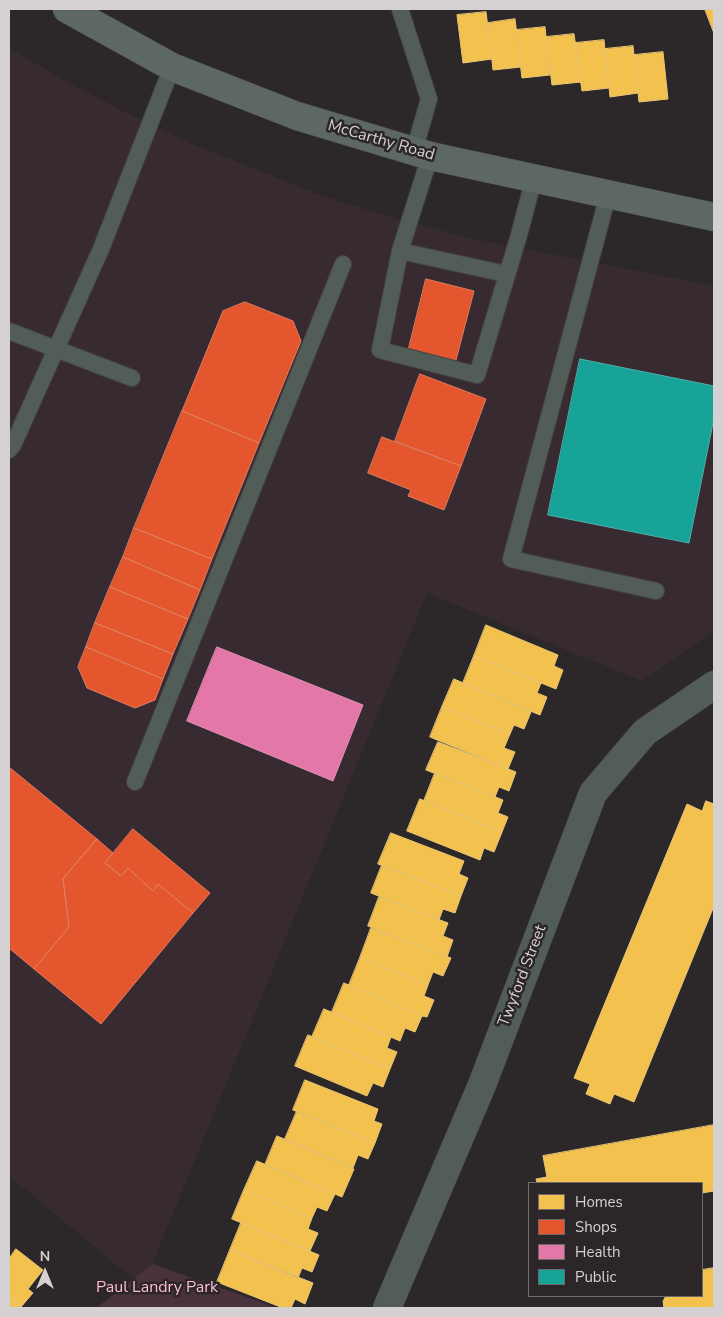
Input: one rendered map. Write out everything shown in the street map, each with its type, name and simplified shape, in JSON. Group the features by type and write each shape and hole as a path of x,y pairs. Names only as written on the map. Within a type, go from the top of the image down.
{"street":[{"name":"McCarthy Road","path":"67,9 172,68 297,116 422,154 714,217"},
{"name":"Twyford Street","path":"387,1308 482,1085 593,793 645,732 714,685"}],"lane":[{"path":"400,9 429,100 422,154 380,350 477,375 534,178"},
{"path":"9,450 13,445 101,249 172,68"},
{"path":"608,195 510,559 656,591"},
{"path":"400,251 506,274"},
{"path":"135,782 343,264"},
{"path":"9,331 132,378"}],"shaded area":[{"path":"9,48 69,83 190,143 315,193 379,214 474,239 714,286 714,631 642,681 427,593 143,1287 9,1176"}],"green space":[{"name":"Paul Landry Park","path":"153,1264 278,1308 96,1308"}],"building: Homes":[{"path":"705,9 714,9 714,33"},
{"path":"486,12 492,59 463,63 457,15"},
{"path":"515,19 521,67 493,70 488,23"},
{"path":"545,27 550,75 522,78 516,30"},
{"path":"574,34 581,82 552,85 546,37"},
{"path":"604,40 609,88 582,91 575,43"},
{"path":"633,46 638,93 610,97 605,49"},
{"path":"663,52 668,99 639,102 634,55"},
{"path":"486,625 558,655 554,666 563,670 556,689 474,656"},
{"path":"474,656 541,683 537,693 547,697 540,715 463,683"},
{"path":"454,679 531,712 524,729 514,725 510,734 442,707"},
{"path":"442,707 510,734 504,748 515,752 508,769 430,737"},
{"path":"438,742 516,772 509,791 499,787 495,797 426,770"},
{"path":"435,773 503,800 498,813 508,817 502,832 424,801"},
{"path":"420,799 502,832 494,852 484,848 480,860 407,831"},
{"path":"706,801 714,804 714,906 634,1102 614,1094 610,1104 586,1094 590,1084 574,1078 687,804 702,811"},
{"path":"391,833 464,861 459,874 468,878 461,896 378,864"},
{"path":"382,865 461,896 455,913 443,909 439,920 371,893"},
{"path":"379,897 448,923 443,936 453,940 447,957 368,926"},
{"path":"371,928 451,958 443,976 433,972 428,985 360,958"},
{"path":"360,958 428,985 424,996 434,1000 427,1017 349,985"},
{"path":"344,983 422,1016 415,1032 405,1028 400,1041 332,1012"},
{"path":"324,1009 391,1037 387,1048 397,1052 390,1069 312,1037"},
{"path":"308,1035 390,1069 383,1087 373,1083 367,1096 295,1066"},
{"path":"305,1080 378,1109 374,1121 382,1124 375,1143 293,1110"},
{"path":"297,1111 375,1143 368,1159 358,1155 353,1168 285,1139"},
{"path":"714,1125 714,1191 703,1193 703,1182 537,1182 536,1179 547,1177 543,1156"},
{"path":"277,1136 354,1169 342,1197 265,1165"},
{"path":"257,1161 335,1194 327,1211 317,1207 312,1218 244,1190"},
{"path":"244,1190 312,1218 308,1229 318,1233 310,1251 232,1219"},
{"path":"241,1223 319,1255 312,1272 302,1268 298,1278 230,1250"},
{"path":"16,1249 43,1270 28,1289 33,1293 21,1307 9,1298 9,1259"},
{"path":"230,1250 313,1283 305,1304 295,1299 291,1308 283,1308 217,1282"},
{"path":"714,1268 714,1308 664,1308 663,1301 665,1297 703,1297 703,1270"},
{"path":"9,1298 21,1307 21,1308 9,1308"}],"building: Shops":[{"path":"426,279 474,291 455,364 408,352"},
{"path":"245,302 293,321 301,341 259,443 182,411 223,311"},
{"path":"420,374 486,399 461,466 395,441"},
{"path":"182,411 259,443 212,559 134,528"},
{"path":"382,437 461,466 444,510 408,496 411,490 368,473"},
{"path":"134,528 212,559 200,590 123,557"},
{"path":"123,557 200,590 188,619 110,587"},
{"path":"110,587 188,619 173,654 95,623"},
{"path":"95,623 173,654 163,679 86,647"},
{"path":"86,647 163,679 155,700 135,708 87,688 78,667"},
{"path":"9,767 97,839 63,879 69,927 34,969 9,948"},
{"path":"133,829 210,893 193,913 158,884 153,891 128,868 121,876 105,863"},
{"path":"97,839 113,853 105,863 121,876 128,868 153,891 158,884 193,913 101,1024 34,969 69,927 63,879"}],"building: Health":[{"path":"217,647 363,705 333,781 187,721"}],"building: Public":[{"path":"580,359 714,386 714,418 689,543 548,515"}]}
